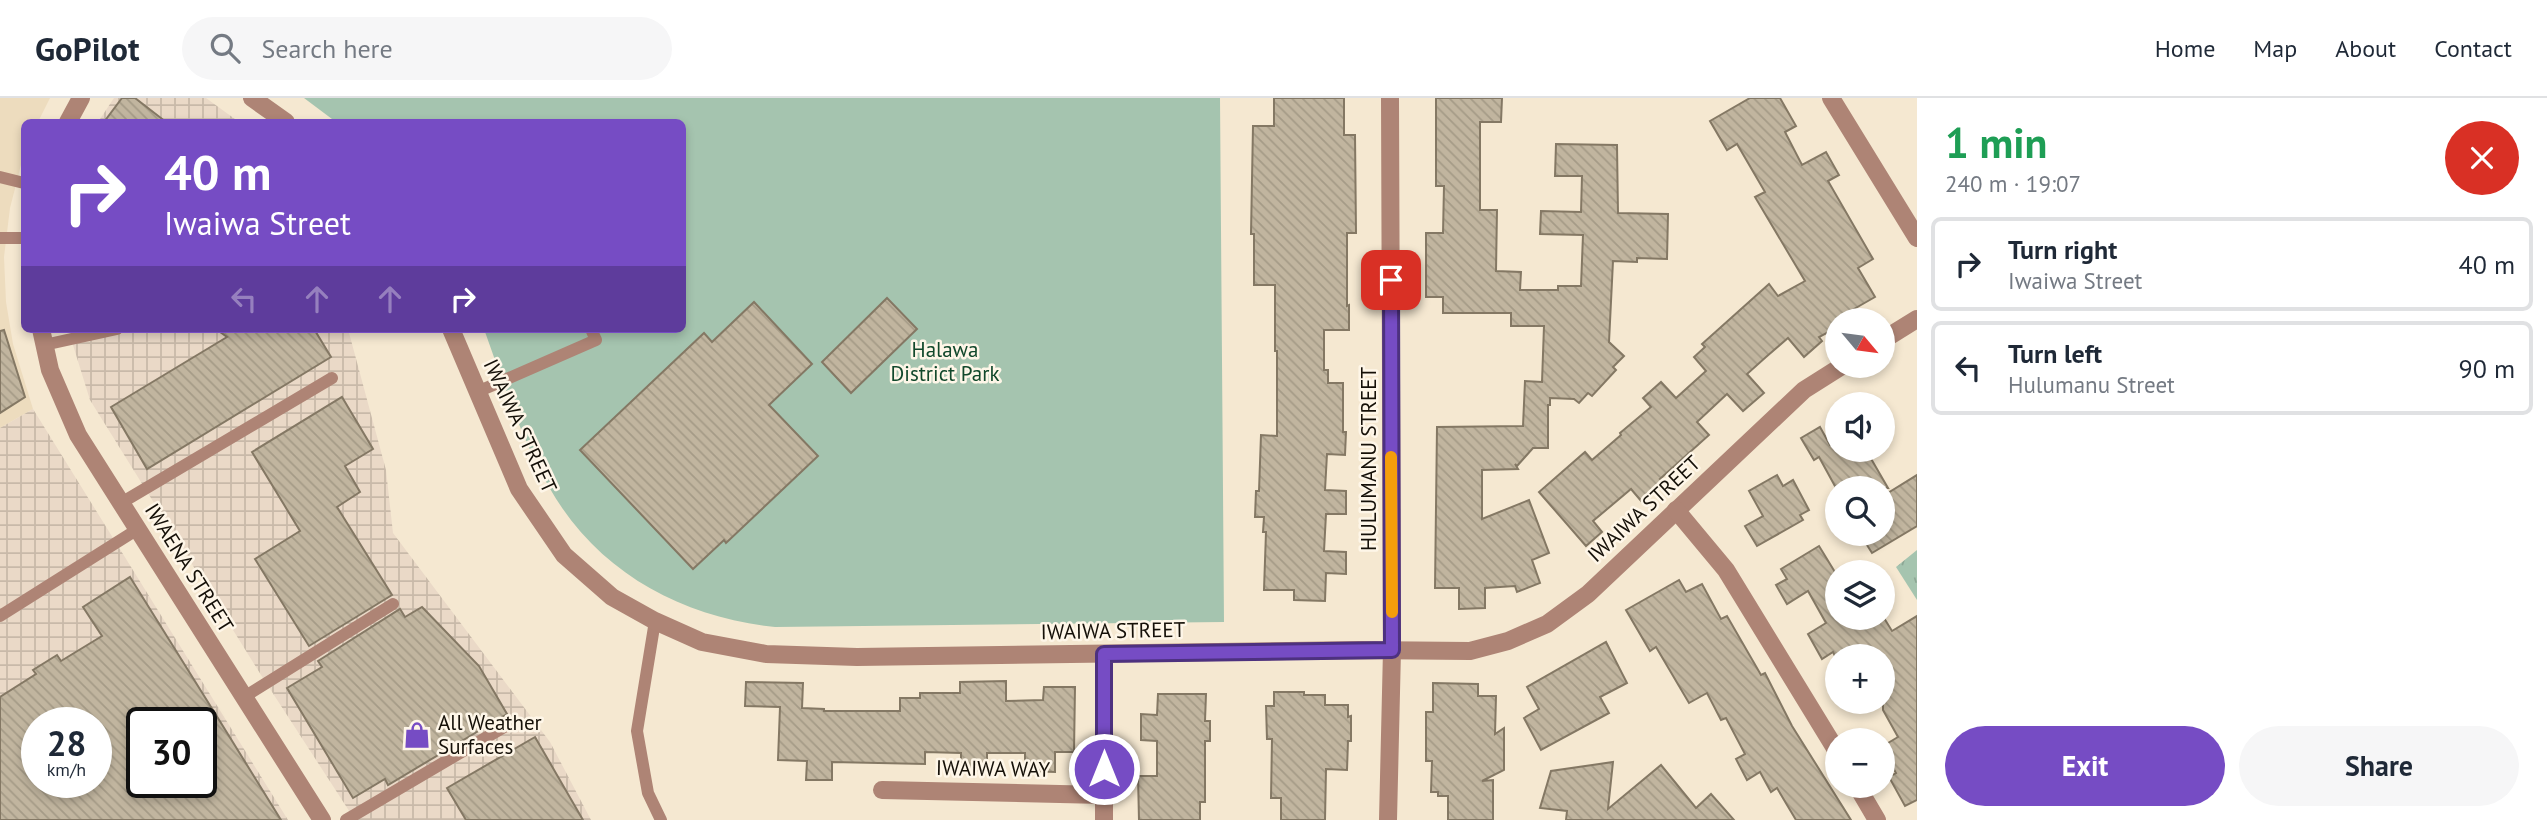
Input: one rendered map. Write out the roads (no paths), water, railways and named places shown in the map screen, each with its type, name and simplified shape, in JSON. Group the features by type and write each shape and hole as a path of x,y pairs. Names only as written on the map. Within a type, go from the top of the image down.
{"street":[{"path":"70,119 81,98"},
{"path":"252,98 282,119"},
{"name":"HULUMANU STREET","path":"1388,820 1392,650 1391,98"},
{"path":"1831,98 1917,237"},
{"path":"1895,333 1917,319"},
{"name":"IWAIWA STREET","path":"453,333 519,489 564,555 612,597 655,621 702,642 766,654 856,657 1470,651 1508,641 1547,624 1588,594 1804,390 1825,377"},
{"name":"IWAENA STREET","path":"42,337 59,394 78,435 322,820"},
{"path":"1676,510 1726,570 1825,732"},
{"path":"1104,654 1104,820"},
{"name":"IWAIWA WAY","path":"882,790 1103,794"},
{"path":"1864,798 1877,820"}],"lane":[{"path":"0,177 21,182"},
{"path":"0,238 21,238"},
{"path":"42,337 80,333"},
{"path":"477,392 596,340 593,333"},
{"path":"121,503 332,378"},
{"path":"0,616 138,529"},
{"path":"244,697 393,604"},
{"path":"655,621 637,731 648,793 661,820"},
{"path":"346,820 504,727"}],"place":[{"name":"All Weather Surfaces","path":"417,735"}],"park label":[{"name":"Halawa District Park","path":"945,362"}]}
